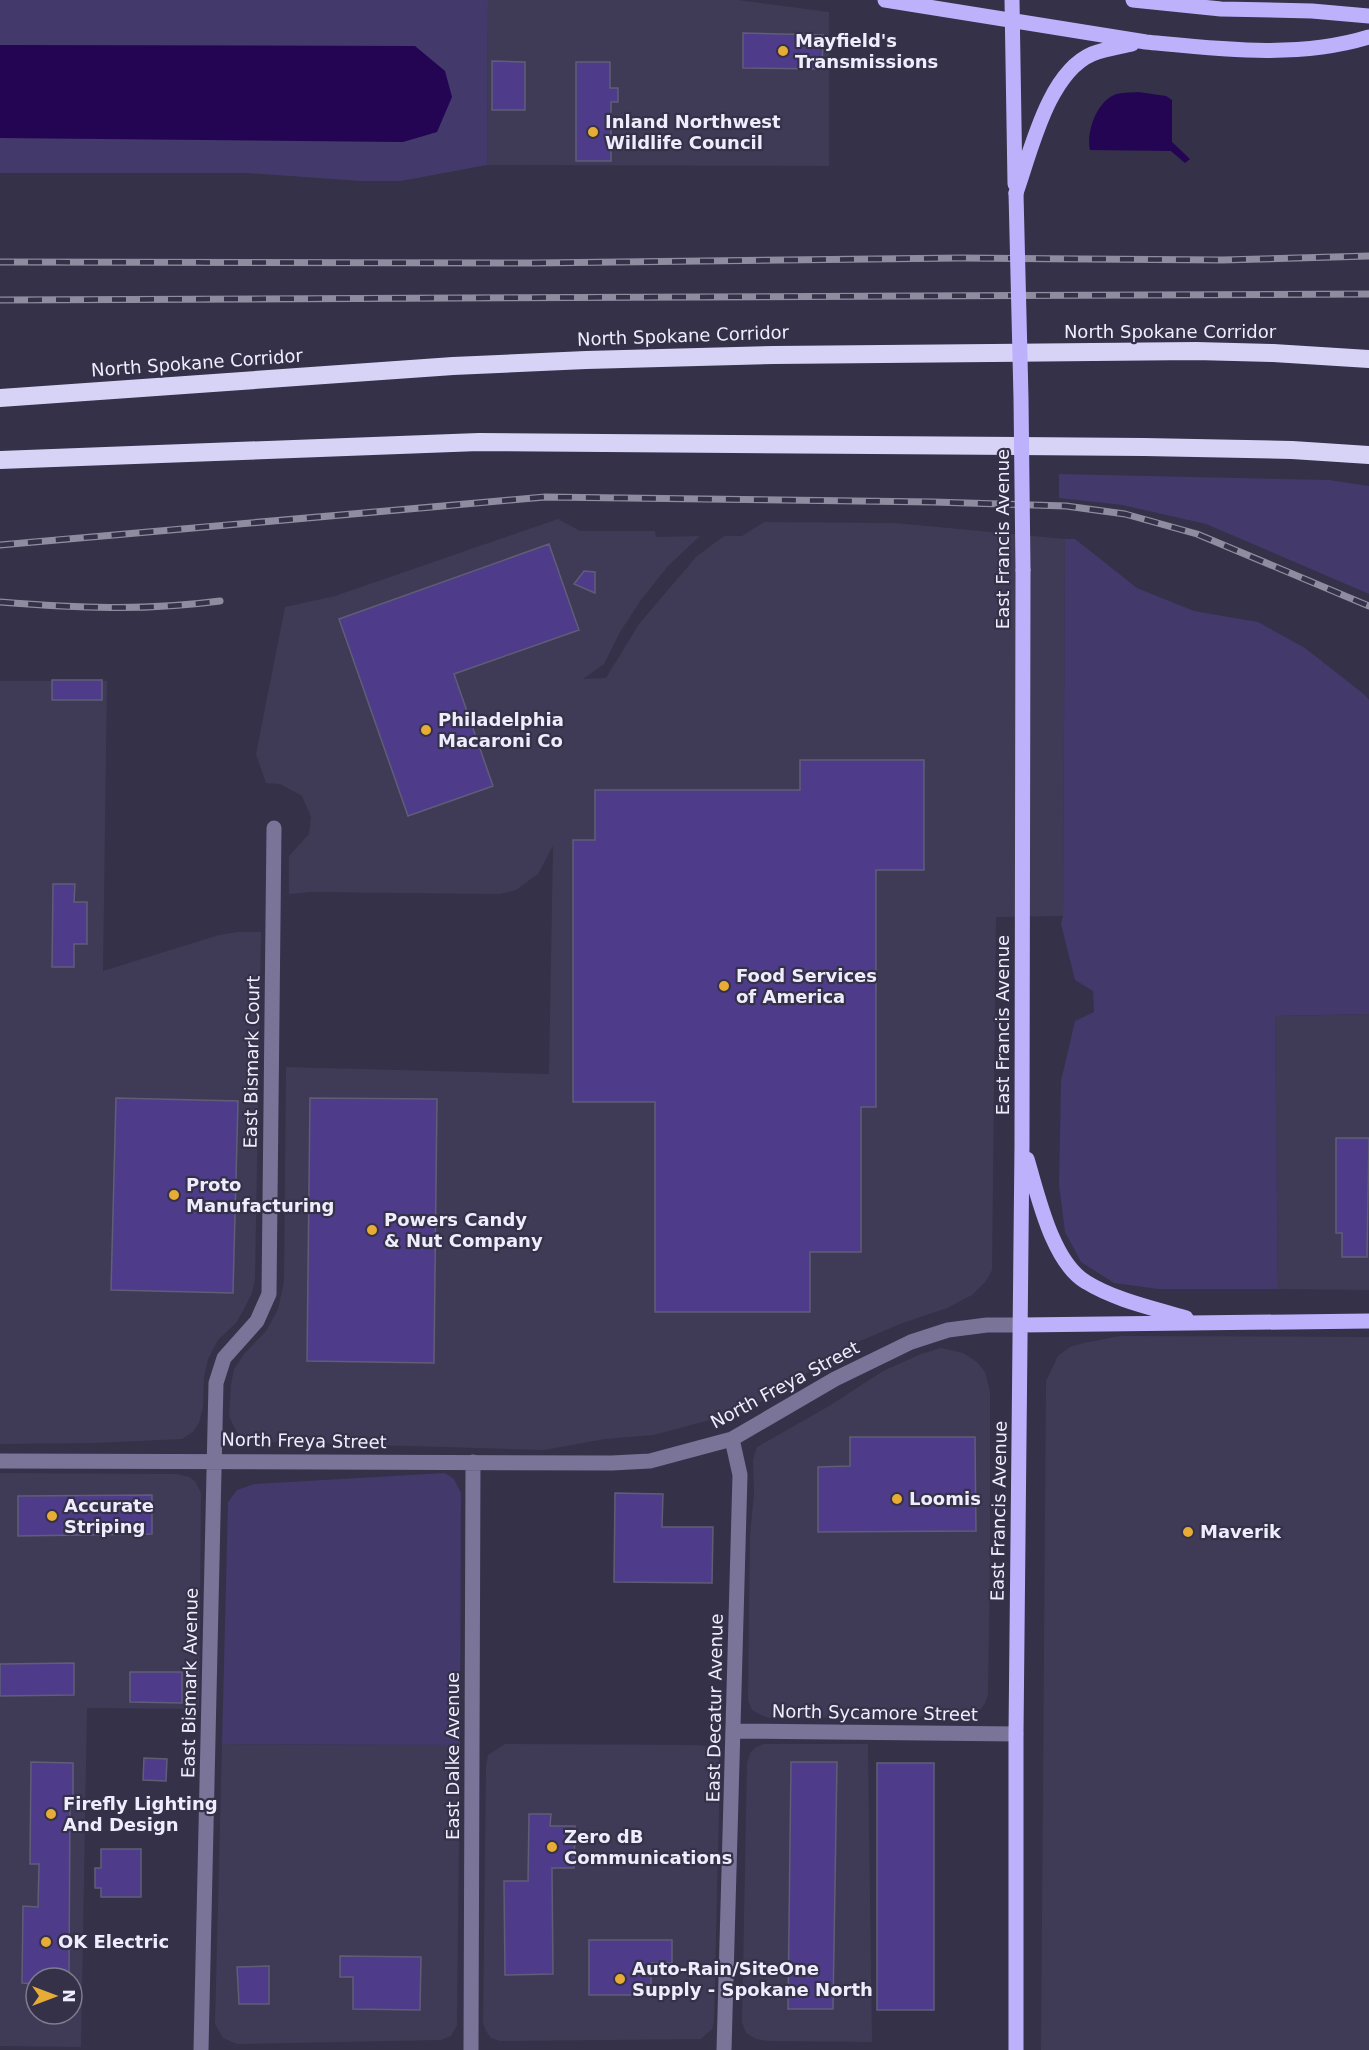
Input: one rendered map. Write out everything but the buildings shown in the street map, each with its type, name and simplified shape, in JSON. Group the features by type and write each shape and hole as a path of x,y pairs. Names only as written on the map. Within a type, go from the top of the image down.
{"highway":[{"name":"North Spokane Corridor","path":"0,398 453,366 673,356 1196,351 1274,352 1369,360"},
{"path":"0,460 479,442 1156,447 1293,450 1369,455"}],"main road":[{"path":"885,0 1146,42 1278,50 1340,43 1369,37"},
{"name":"East Francis Avenue","path":"1012,0 1023,570 1016,2050"},
{"path":"1133,0 1221,9 1312,11 1369,16"},
{"path":"1016,192 1049,99 1067,72 1090,55 1146,42"},
{"path":"1022,1144 1047,1222 1063,1257 1075,1273 1100,1290 1198,1322"},
{"name":"North Freya Street","path":"1021,1325 1369,1321"}],"street":[{"name":"East Bismark Court","path":"214,1460 218,1374 224,1358 257,1321 269,1294 274,828"},
{"name":"North Freya Street","path":"0,1461 612,1463 650,1461 732,1439 835,1379 910,1342 948,1330 987,1325 1021,1325"},
{"name":"East Decatur Avenue","path":"724,2050 740,1475 732,1439"},
{"name":"East Bismark Avenue","path":"201,2050 214,1460"},
{"name":"East Dalke Avenue","path":"471,2050 473,1462"},
{"name":"North Sycamore Street","path":"734,1731 1016,1734"}],"shaded area":[{"path":"0,0 488,0 487,165 401,181 361,181 246,173 0,173"},
{"path":"488,0 738,0 829,12 829,166 487,165"},
{"path":"0,45 415,46 445,71 452,97 437,132 403,142 0,138"},
{"path":"1138,92 1166,96 1172,100 1172,142 1190,159 1185,163 1171,151 1090,150 1091,127 1097,111 1116,94"},
{"path":"1059,474 1329,480 1369,486 1369,594 1206,524 1122,505 1059,498"},
{"path":"558,519 580,531 655,531 656,537 700,536 668,566 641,600 620,632 604,664 583,679 606,678 639,624 696,557 724,536 742,536 764,522 895,523 1065,539 1063,916 996,917 992,1270 986,1281 972,1295 947,1308 900,1324 858,1342 762,1401 733,1414 653,1435 605,1439 544,1450 275,1442 248,1437 237,1433 229,1416 231,1384 234,1369 244,1354 266,1331 278,1309 284,1282 286,1067 549,1074 553,846 538,874 516,890 500,894 311,892 289,894 289,856 309,834 311,817 302,796 280,784 266,783 256,754 285,607 335,596"},
{"path":"1065,539 1075,539 1137,588 1194,611 1258,622 1305,648 1369,700 1369,1014 1275,1016 1278,1289 1158,1289 1114,1283 1081,1262 1065,1232 1059,1185 1061,1081 1075,1021 1094,1012 1093,991 1075,980 1061,924 1063,916"},
{"path":"0,681 107,681 103,971 219,935 261,932 255,1279 252,1293 236,1323 218,1340 208,1359 199,1423 193,1432 182,1439 0,1444"},
{"path":"1369,1014 1369,1290 1278,1289 1275,1016"},
{"path":"1120,1336 1369,1337 1369,2050 1041,2050 1046,1381 1058,1356 1070,1347"},
{"path":"941,1348 963,1353 977,1362 985,1372 990,1392 988,1694 985,1703 979,1712 969,1716 769,1718 761,1715 752,1710 748,1700 750,1535 754,1494 753,1459 757,1447 829,1406 883,1371"},
{"path":"0,1473 177,1474 195,1481 201,1493 199,1709 87,1708 82,1966 24,1966 24,2026 81,2026 81,2047 0,2046"},
{"path":"445,1473 454,1479 461,1493 460,1745 222,1744 228,1502 237,1490 254,1484"},
{"path":"222,1744 460,1745 457,2025 451,2036 441,2040 237,2044 223,2038 215,2024"},
{"path":"505,1744 697,1745 707,1746 715,1752 720,1767 714,2022 712,2029 701,2039 500,2041 491,2038 486,2031 483,2024 486,1766 488,1755"},
{"path":"764,1744 868,1744 872,2042 768,2041 756,2039 746,2033 742,2022 747,1763 750,1753 756,1747"}],"railway":[{"path":"0,262 535,263 961,258 1222,260 1369,256"},
{"path":"0,300 1369,294"},
{"path":"0,545 545,497 1066,506 1125,514 1197,534 1369,606"},
{"path":"0,602 110,607 165,606 220,601"}],"place":[{"name":"Mayfield's Transmissions","path":"783,51"},
{"name":"Inland Northwest Wildlife Council","path":"593,132"},
{"name":"Philadelphia Macaroni Co","path":"426,730"},
{"name":"Food Services of America","path":"724,986"},
{"name":"Proto Manufacturing","path":"174,1195"},
{"name":"Powers Candy & Nut Company","path":"372,1230"},
{"name":"Loomis","path":"897,1499"},
{"name":"Accurate Striping","path":"52,1516"},
{"name":"Maverik","path":"1188,1532"},
{"name":"Firefly Lighting And Design","path":"51,1814"},
{"name":"Zero dB Communications","path":"552,1847"},
{"name":"OK Electric","path":"46,1942"},
{"name":"Auto-Rain/SiteOne Supply - Spokane North","path":"620,1979"}]}
